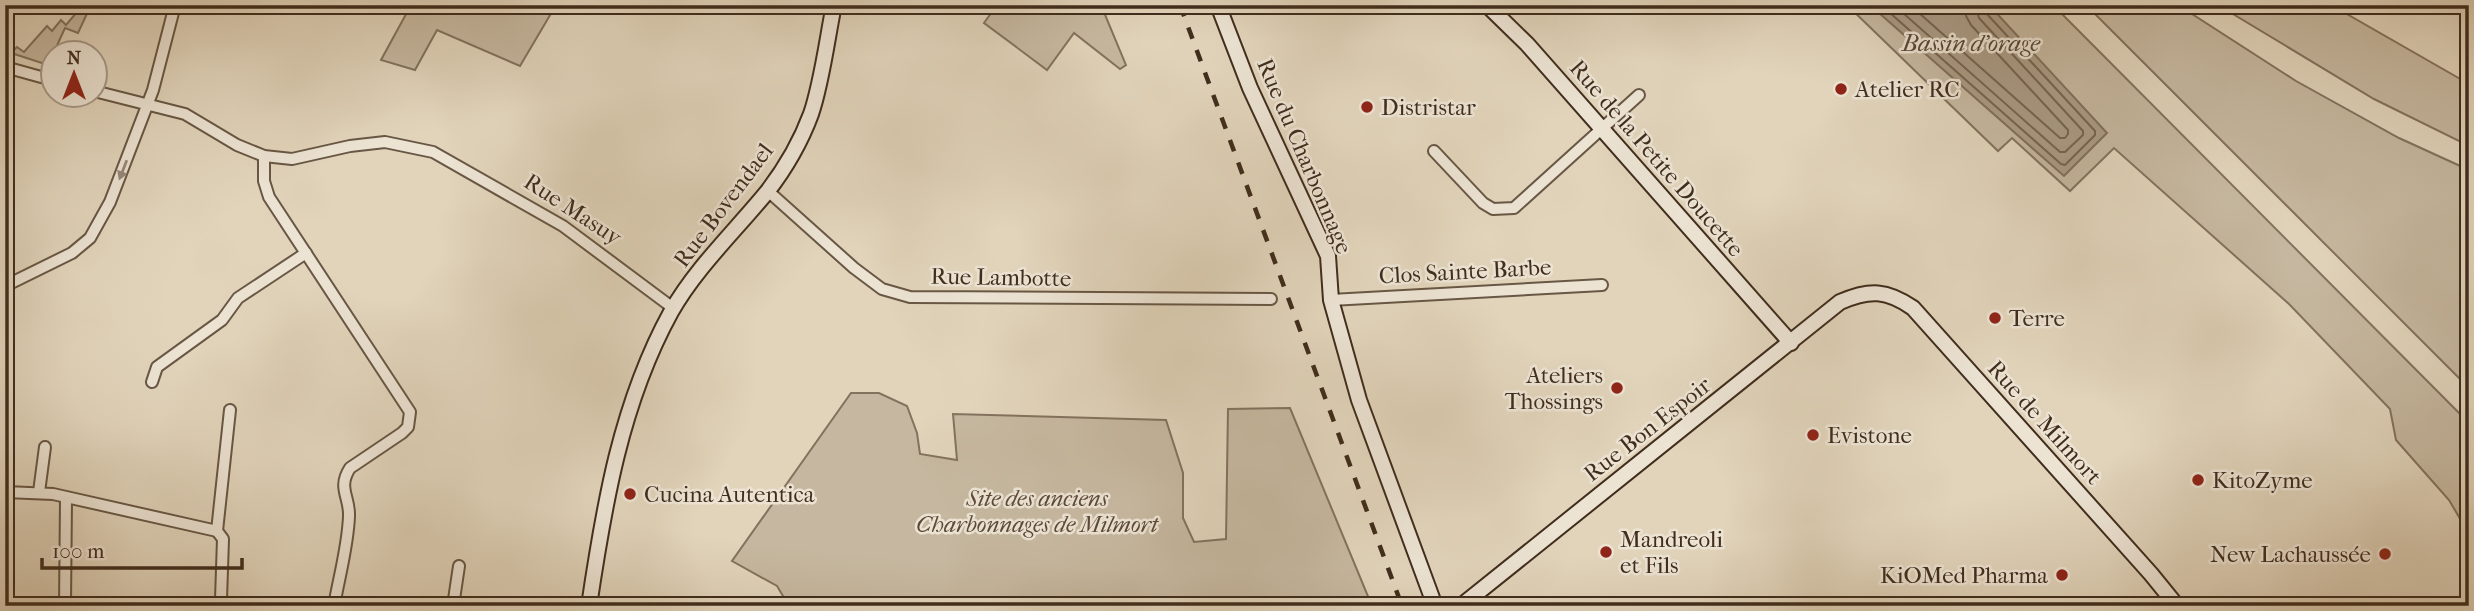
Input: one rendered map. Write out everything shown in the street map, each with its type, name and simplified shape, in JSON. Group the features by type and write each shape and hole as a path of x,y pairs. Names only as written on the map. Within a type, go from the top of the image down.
{"street":[{"path":"5,286 72,253 90,239 110,202 148,106 175,5"},
{"name":"Rue Bovendael","path":"673,308 730,232 768,191 798,143 811,113 834,5"},
{"name":"Rue du Charbonnage","path":"1217,5 1251,88 1328,256 1331,300 1359,400 1435,606"},
{"name":"Rue de la Petite Doucette","path":"1487,5 1527,44 1791,343"},
{"path":"5,67 38,76"},
{"name":"Rue Masuy","path":"108,95 185,114 237,145 264,156 292,159 370,143 401,144 433,152 563,226 673,308"},
{"path":"1434,151 1483,203 1493,209 1514,208 1639,95"},
{"path":"264,156 265,189 410,412 408,427 402,433 350,468 343,491 350,515 334,606"},
{"name":"Rue Lambotte","path":"768,191 854,268 882,289 896,295 1271,299"},
{"path":"152,382 157,368 222,320 238,298 306,253"},
{"name":"Clos Sainte Barbe","path":"1331,300 1602,285"},
{"name":"Rue Bon Espoir","path":"1461,606 1840,302 1865,293"},
{"name":"Rue de Milmort","path":"1865,293 1896,297 1913,309 2177,606"},
{"path":"589,606 602,516 625,422 658,338 673,308"},
{"path":"217,531 230,410"},
{"path":"40,492 45,447"},
{"path":"5,492 40,492 217,531 223,539 221,599"},
{"path":"65,606 66,498"},
{"path":"453,606 459,566"}],"green space":[{"path":"69,5 91,5 78,33 65,28 60,38 38,38 38,62 5,51 5,46 12,52 17,47 24,52 47,26 52,31 61,20 66,25 77,12"},
{"path":"411,5 556,5 520,66 437,30 415,70 381,60"},
{"path":"997,5 1101,5 1126,65 1120,69 1074,33 1047,70 984,23"},
{"path":"1847,5 2053,5 2469,423 2469,534 2449,500 2396,440 2390,409 2289,304 2114,148 2070,191 2012,138 1998,151"},
{"path":"2086,5 2178,5 2296,81 2399,138 2469,170 2469,388"},
{"path":"2218,5 2331,5 2469,84 2469,146 2374,99"},
{"name":"Site des anciens Charbonnages de Milmort","path":"851,393 879,393 907,406 917,433 920,454 957,460 953,414 1166,420 1183,473 1183,518 1194,542 1226,539 1228,409 1290,408 1372,606 789,606 777,586 732,561"}],"water":[{"name":"Bassin d'orage","path":"1870,5 1989,5 2107,133 2064,176"}],"railway":[{"path":"1180,5 1402,606"}],"place":[{"name":"Atelier RC","path":"1841,89"},
{"name":"Distristar","path":"1367,107"},
{"name":"Terre","path":"1995,318"},
{"name":"Ateliers Thossings","path":"1617,388"},
{"name":"Evistone","path":"1813,435"},
{"name":"KitoZyme","path":"2198,480"},
{"name":"Cucina Autentica","path":"630,494"},
{"name":"Mandreoli et Fils","path":"1606,552"},
{"name":"New Lachaussée","path":"2385,554"},
{"name":"KiOMed Pharma","path":"2062,575"}]}
